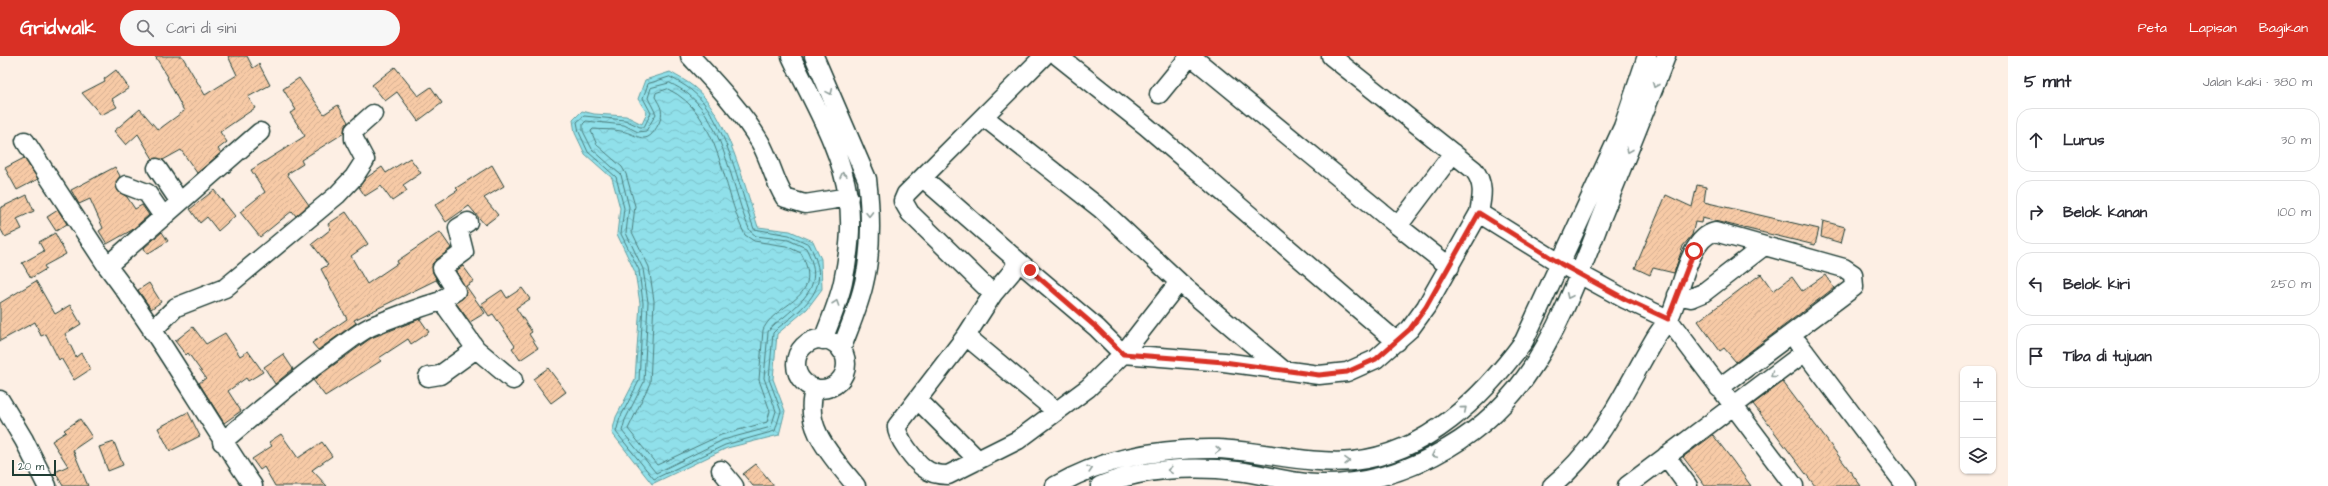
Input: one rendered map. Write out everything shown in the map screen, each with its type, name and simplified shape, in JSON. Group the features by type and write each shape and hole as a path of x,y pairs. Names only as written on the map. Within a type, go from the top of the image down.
{"street":[{"path":"690,56 741,114 761,143 774,178 785,198 805,204 848,197"},
{"path":"791,56 835,149 842,168 848,197 850,235 843,283 823,340"},
{"path":"814,56 866,179 869,200 868,250 864,283 841,350"},
{"path":"993,294 903,205 903,201 906,194 1044,56"},
{"path":"1058,56 1146,126 1397,342"},
{"path":"1160,94 1190,56 1450,267"},
{"path":"923,178 1097,328 1123,354 1224,362 1319,375 1347,372 1376,359 1397,342 1426,307 1450,267 1479,213 1482,197 1481,179 1474,170 1331,56"},
{"path":"1055,486 1079,472 1126,458 1173,451 1218,449 1314,461 1354,461 1391,452 1423,438 1449,421 1475,399 1501,372 1524,341 1561,264 1623,127 1648,56"},
{"path":"1100,486 1157,471 1198,469 1237,471 1316,484 1341,484 1378,477 1408,467 1441,452 1472,433 1525,378 1560,315 1580,272 1666,56"},
{"path":"152,331 176,307 225,288 336,196 354,177 365,160 354,139 354,130 373,114"},
{"path":"984,117 1101,209 1179,282 1283,370"},
{"path":"107,266 260,132"},
{"path":"25,141 107,266 170,356 222,442 253,486"},
{"path":"1398,226 1453,153"},
{"path":"157,168 180,202"},
{"path":"126,185 147,193 163,216"},
{"path":"1479,213 1561,264 1580,272 1625,299 1668,319 1794,486"},
{"path":"222,442 292,383 356,336 377,323 389,321 419,307 442,302 444,298 456,291 442,268 464,252 458,228 468,222"},
{"path":"1552,486 1585,453 1611,420 1655,338 1668,319 1694,251 1703,236 1714,232 1844,268 1853,274 1854,287 1719,388"},
{"path":"1677,295 1691,298 1703,293 1764,246"},
{"path":"1018,261 1011,273 993,294 966,336 897,426 897,436 924,469 935,474 948,475 1018,440 1088,388 1123,354 1179,282"},
{"path":"442,302 476,349 513,380"},
{"path":"1792,334 1906,486"},
{"path":"966,336 1056,411"},
{"path":"823,340 830,341 841,350 846,362 844,375 835,385 822,389 815,388 803,380 799,374 797,360 804,347 809,343 823,340"},
{"path":"428,377 440,375 476,349"},
{"path":"1627,486 1805,352"},
{"path":"815,388 811,400 812,420 815,428 829,452 856,486"},
{"path":"0,400 28,446 47,486"},
{"path":"918,400 978,460"},
{"path":"1666,456 1688,486"},
{"path":"721,470 734,486"}],"water":[{"path":"670,72 694,87 706,99 716,114 734,152 758,227 790,231 813,241 821,259 822,289 807,309 777,334 773,379 785,411 779,435 727,448 652,484 612,433 616,417 635,380 640,303 635,272 617,234 620,208 612,178 585,154 575,133 573,120 582,111 594,114 626,116 642,124 647,113 638,99 645,80"}],"building":[{"path":"155,56 182,56 205,95 237,75 228,56 247,56 253,68 259,64 270,85 248,97 255,108 220,132 227,142 218,149 221,153 197,173 181,150 163,160 153,159 138,134 126,145 114,131 140,109 158,130 184,111 167,78 168,77"},
{"path":"395,67 418,96 431,87 442,103 418,121 397,92 385,101 372,85"},
{"path":"116,70 129,88 112,99 117,107 101,115 82,93 105,81 104,79"},
{"path":"299,78 324,114 338,105 348,122 345,126 344,133 301,160 303,164 287,174 309,205 296,216 292,211 260,237 240,212 265,192 251,170 305,136 290,113 296,110 283,89"},
{"path":"24,158 38,179 17,190 5,168"},
{"path":"410,158 421,173 403,185 407,191 392,201 381,186 365,196 359,187 366,178 382,167 386,173"},
{"path":"492,165 504,186 484,198 498,215 485,225 469,206 446,222 435,205 458,190 456,188"},
{"path":"115,167 120,176 116,182 118,191 127,197 135,209 142,205 149,215 132,230 107,244 99,231 103,228 90,199 79,204 71,190"},
{"path":"1697,185 1706,187 1704,202 1819,229 1815,245 1702,218 1701,223 1695,222 1692,235 1683,246 1674,273 1653,268 1650,275 1635,268 1666,195 1692,207"},
{"path":"214,190 235,216 218,231 207,217 200,223 190,209"},
{"path":"27,195 34,211 17,219 22,229 5,237 0,228 0,208"},
{"path":"58,210 67,224 56,231 47,217"},
{"path":"346,212 368,244 351,256 367,284 398,263 397,261 440,232 451,248 432,264 433,273 441,287 436,280 354,320 356,323 318,350 312,343 347,319 321,269 328,265 312,244 331,229 328,224"},
{"path":"1823,221 1845,227 1841,243 1821,237"},
{"path":"162,232 168,241 147,254 144,248"},
{"path":"55,233 66,254 44,266 46,269 31,278 22,263 44,251 39,242"},
{"path":"463,266 474,281 466,286 485,313 470,322 456,303 465,296 466,291 456,271"},
{"path":"1761,274 1773,291 1792,277 1802,291 1825,275 1834,288 1736,362 1724,348 1720,351 1698,321"},
{"path":"36,281 55,314 70,305 81,324 65,334 76,357 81,353 91,369 74,380 61,358 59,360 46,334 41,336 35,322 0,341 0,303"},
{"path":"149,283 161,302 151,309 138,290"},
{"path":"522,288 530,299 516,308 532,332 529,334 538,348 520,360 512,348 515,346 493,314 489,316 481,304 502,290 507,298"},
{"path":"420,319 429,332 411,344 408,339 379,358 381,361 325,396 313,380 371,338"},
{"path":"193,327 206,344 225,333 240,356 248,351 263,372 248,381 246,378 228,391 241,411 224,423 199,383 206,378 188,353 186,355 175,341"},
{"path":"283,354 293,369 275,384 264,367"},
{"path":"548,368 566,392 551,403 533,379"},
{"path":"1783,382 1861,486 1815,486 1753,404"},
{"path":"188,412 200,436 170,451 158,428"},
{"path":"80,419 92,437 73,450 88,486 63,486 55,472 68,466 52,441 66,432 64,430"},
{"path":"281,434 298,458 322,442 332,456 312,470 327,486 275,486 264,467 260,470 252,459 272,446 269,442"},
{"path":"1713,435 1751,486 1705,486 1683,457"},
{"path":"114,442 123,465 108,471 99,447"},
{"path":"756,464 774,486 753,486 743,474"}],"route":[{"path":"1030,270 1097,328 1123,354 1224,362 1319,375 1347,372 1376,359 1410,329 1426,307 1450,267 1479,213 1561,264 1580,272 1625,299 1668,319 1694,251"}]}
